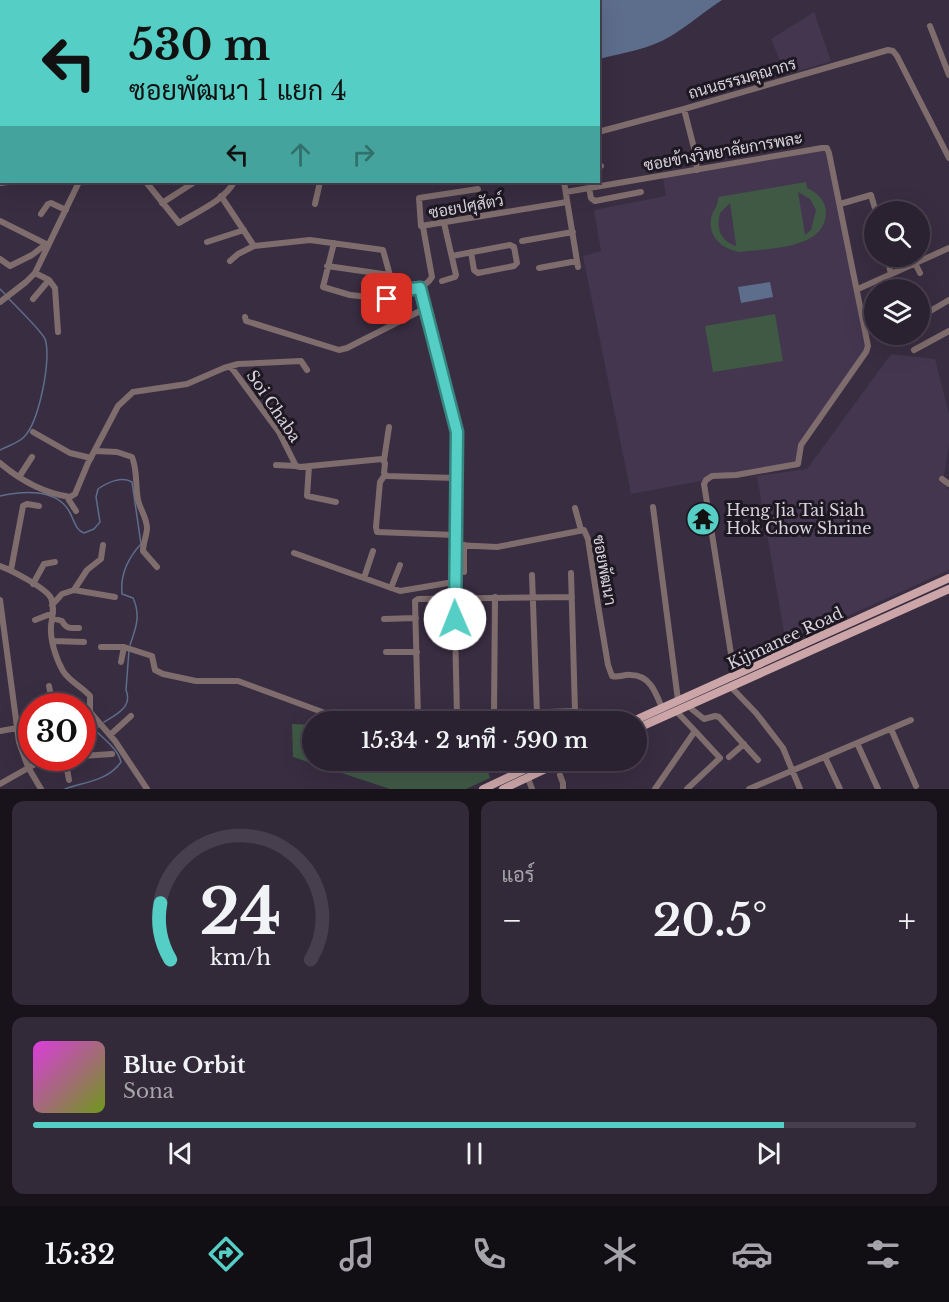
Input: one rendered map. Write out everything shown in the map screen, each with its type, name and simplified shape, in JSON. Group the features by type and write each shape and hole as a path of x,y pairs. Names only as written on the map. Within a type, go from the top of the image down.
{"main road":[{"name":"Kijmanee Road","path":"647,715 736,671 949,578"},
{"name":"Kijmanee Road","path":"647,724 949,589"},
{"path":"483,789 521,771"},
{"path":"503,789 541,771"}],"street":[{"path":"930,26 949,75"},
{"name":"ถนนธรรมคุณากร","path":"600,131 885,50 893,51 949,158"},
{"path":"684,109 697,170"},
{"name":"ซอยข้างวิทยาลัยการพละ","path":"566,192 824,148 829,153 868,339 867,349 801,445 798,464 736,475 712,476 705,480 732,660 736,671"},
{"path":"1,301 34,273 79,183"},
{"path":"147,183 179,223 221,196 233,183"},
{"path":"162,203 193,183"},
{"path":"315,204 320,183"},
{"path":"539,268 578,264 564,183"},
{"path":"590,188 591,198 595,201 641,192"},
{"name":"ซอยปศุสัตว์","path":"478,189 419,198 420,224 423,227 567,202"},
{"path":"840,204 871,195 873,201"},
{"path":"221,196 254,246"},
{"path":"41,214 51,203 66,210"},
{"path":"0,221 47,245"},
{"path":"442,281 456,275 444,223"},
{"path":"394,290 420,288 432,277 423,227"},
{"path":"207,242 244,231"},
{"path":"522,241 573,232"},
{"path":"230,261 254,246 310,240 334,243 383,250 394,290 391,297 387,299 350,295 325,289 322,284 334,243"},
{"path":"0,259 10,266 47,245"},
{"path":"452,256 471,252 513,245 517,263 514,266 478,273 474,270 471,252"},
{"path":"930,256 949,248"},
{"path":"327,266 390,275"},
{"path":"889,267 891,274"},
{"path":"858,289 906,267"},
{"path":"917,267 920,273"},
{"path":"34,273 49,280 55,288 58,332"},
{"path":"33,299 49,280"},
{"path":"420,288 456,426 454,582 457,711"},
{"path":"930,311 949,300"},
{"path":"245,317 246,321 339,350 424,309"},
{"path":"914,350 949,331"},
{"path":"0,463 37,488 67,497 75,494 118,406 133,392 187,384 238,364 301,361 306,370"},
{"name":"Soi Chaba","path":"230,367 279,432 296,466 384,460"},
{"path":"389,427 384,460 385,475 380,482 377,532 455,535"},
{"path":"33,432 70,453 91,458"},
{"path":"96,451 117,452 132,457 138,483 138,499 147,522 148,531 143,551 158,567"},
{"path":"20,477 32,457"},
{"path":"276,465 296,466"},
{"path":"309,466 307,496 336,502"},
{"path":"385,475 455,478"},
{"path":"949,476 942,479 949,484"},
{"path":"67,497 76,511"},
{"path":"11,570 23,506 27,504 39,506"},
{"path":"652,507 678,700"},
{"path":"575,508 581,530"},
{"name":"ซอยพัฒนา","path":"455,545 497,547 584,530 588,538 599,615 612,676 618,678 628,674 648,680 662,708"},
{"path":"74,590 87,570 101,559 104,545"},
{"path":"464,545 464,572"},
{"path":"364,578 373,551"},
{"path":"294,553 391,588 407,591 454,582"},
{"path":"33,584 44,564 55,562"},
{"path":"391,588 400,565"},
{"path":"0,566 11,570 49,595 52,605 53,641 64,673 89,694 90,712 110,735 147,789"},
{"path":"571,573 575,711"},
{"path":"532,575 537,711"},
{"path":"52,605 62,594 74,590 115,597"},
{"path":"418,711 415,601 533,596 572,597"},
{"path":"495,597 495,711"},
{"path":"0,600 18,735"},
{"path":"35,620 52,616 62,621 66,627 79,628"},
{"path":"384,619 416,618"},
{"path":"53,641 84,642"},
{"path":"100,647 124,647 152,656 155,670 163,674 196,681 238,681 320,711"},
{"path":"122,662 124,647"},
{"path":"386,652 417,652"},
{"path":"49,686 50,693"},
{"path":"731,687 756,713 783,748 800,789"},
{"path":"688,706 704,719 719,717 758,760"},
{"path":"676,711 720,758 687,789"},
{"path":"110,735 131,716"},
{"path":"749,789 911,720"},
{"path":"0,731 17,728"},
{"path":"891,729 916,786"},
{"path":"654,789 695,731"},
{"path":"857,742 878,789"},
{"path":"729,757 744,744"},
{"path":"96,755 111,754"},
{"path":"825,756 840,789"},
{"path":"2,784 22,771"},
{"path":"30,771 41,789"},
{"path":"66,771 69,780"},
{"path":"560,775 563,789"},
{"path":"524,779 525,789"},
{"path":"524,779 532,789"}],"shaded area":[{"path":"814,12 831,61 786,75 771,39"},
{"path":"827,151 866,346 799,443 797,463 631,494 583,256 601,251 594,210 666,196 663,178"},
{"path":"891,354 935,359 949,414 949,444 944,476 938,482 945,484 949,491 949,570 786,644 757,476 807,469"}],"green space":[{"path":"806,182 807,188 815,192 823,201 826,213 823,225 816,234 805,241 779,248 740,252 723,246 712,232 711,219 718,197","holes":["798,192 810,199 816,210 811,230 805,235","730,203 736,245 735,246 723,237 719,229 720,213"]},
{"path":"775,314 783,361 713,372 705,326"},
{"path":"292,724 302,724 302,760 293,757"},
{"path":"335,771 488,771 490,778 466,789 390,789"}],"water":[{"path":"600,0 722,0 678,32 636,50 600,59"},
{"path":"770,282 773,297 741,303 738,287"}],"waterway":[{"path":"0,289 5,294"},
{"path":"0,450 22,439 35,418 43,389 47,360 45,339 8,298"},
{"path":"0,496 28,492 56,498 69,511 77,527 84,533 94,529 100,522 96,497 98,489 115,481 132,482 141,544 132,555 122,580 122,594 133,598 137,610 136,627 130,645"},
{"path":"104,722 122,710 127,701 129,650"},
{"path":"65,789 103,777 121,762 114,749 95,730 100,725"}],"place":[{"name":"Heng Jia Tai Siah Hok Chow Shrine","path":"703,519"}],"route":[{"path":"387,299 391,297 394,290 420,288 439,368 456,426 455,619"}]}
